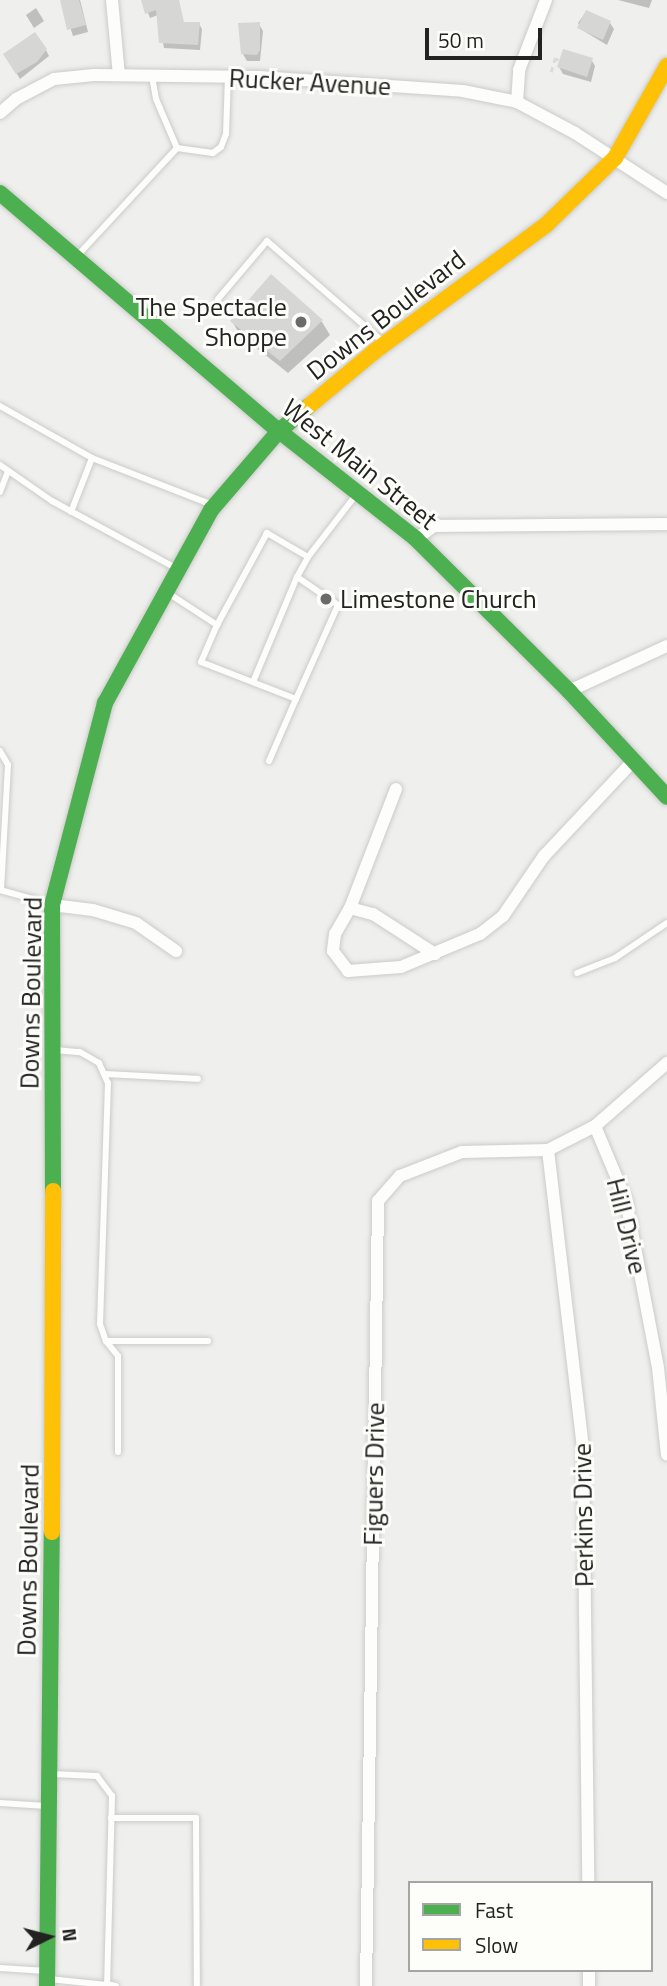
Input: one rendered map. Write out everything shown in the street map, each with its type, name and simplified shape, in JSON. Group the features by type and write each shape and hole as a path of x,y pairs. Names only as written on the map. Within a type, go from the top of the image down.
{"street":[{"path":"112,0 119,75"},
{"path":"517,102 519,70 545,0"},
{"name":"Downs Boulevard","path":"48,1979 52,905 105,703 215,505 279,431 385,343 546,225 615,158 667,66"},
{"name":"Rucker Avenue","path":"0,113 16,99 54,79 119,75 228,76 463,92 517,102 615,158 667,192"},
{"name":"West Main Street","path":"0,193 74,259 279,431 416,539 569,691 667,797"},
{"path":"416,539 434,526 667,524"},
{"path":"569,691 667,646"},
{"path":"396,789 350,908 335,934 333,951 348,971 401,967 480,933 503,916 544,856 634,760"},
{"path":"52,905 93,910 136,923 176,951"},
{"path":"350,908 382,919 435,954"},
{"name":"Figuers Drive","path":"366,1986 378,1201 400,1175 462,1152 548,1150 595,1126 667,1063"},
{"name":"Hill Drive","path":"595,1126 626,1200 662,1364 667,1455"},
{"name":"Perkins Drive","path":"548,1150 583,1447 588,1881"}],"lane":[{"path":"152,76 156,99 177,148"},
{"path":"177,148 213,153 221,147 226,134 228,76"},
{"path":"74,259 177,148"},
{"path":"218,299 268,242 385,343"},
{"path":"0,406 92,458 215,505"},
{"path":"71,512 92,458"},
{"path":"0,465 71,512 178,569"},
{"path":"0,492 8,471"},
{"path":"253,682 308,557 358,492"},
{"path":"296,699 201,662 217,625 267,533 308,557"},
{"path":"270,761 338,605 297,577"},
{"path":"166,592 217,625"},
{"path":"0,751 8,765 1,890 52,905"},
{"path":"577,973 615,958 667,923"},
{"path":"53,1050 80,1052 99,1063 108,1083 100,1324 106,1342 118,1356 118,1452"},
{"path":"104,1074 198,1079"},
{"path":"106,1342 208,1342"},
{"path":"50,1774 97,1776 112,1796 107,1985"},
{"path":"0,1803 49,1806"},
{"path":"111,1818 195,1818 197,1986"},
{"path":"0,1968 48,1979 116,1986"}],"path":[{"path":"551,72 555,58 559,60"}],"building":[{"path":"60,0 79,0 86,25 67,30"},
{"path":"141,0 179,0 184,22 200,22 198,45 159,43 156,10 145,14"},
{"path":"586,10 611,21 603,40 577,28"},
{"path":"260,22 260,50 257,55 241,54 238,23"},
{"path":"35,32 47,49 37,62 16,74 3,54"},
{"path":"563,49 593,58 587,77 557,67"},
{"path":"271,274 323,320 280,361 230,321"}],"traffic: fast":[{"path":"0,193 279,431 416,539 569,691 667,797"},
{"path":"53,1191 52,905 105,703 211,510 279,431 309,406"},
{"path":"47,1986 52,1532"}],"traffic: slow":[{"path":"309,406 375,351 546,225 615,158 667,66"},
{"path":"52,1532 53,1191"}],"place":[{"name":"The Spectacle Shoppe","path":"301,322"},
{"name":"Limestone Church","path":"326,599"}]}
